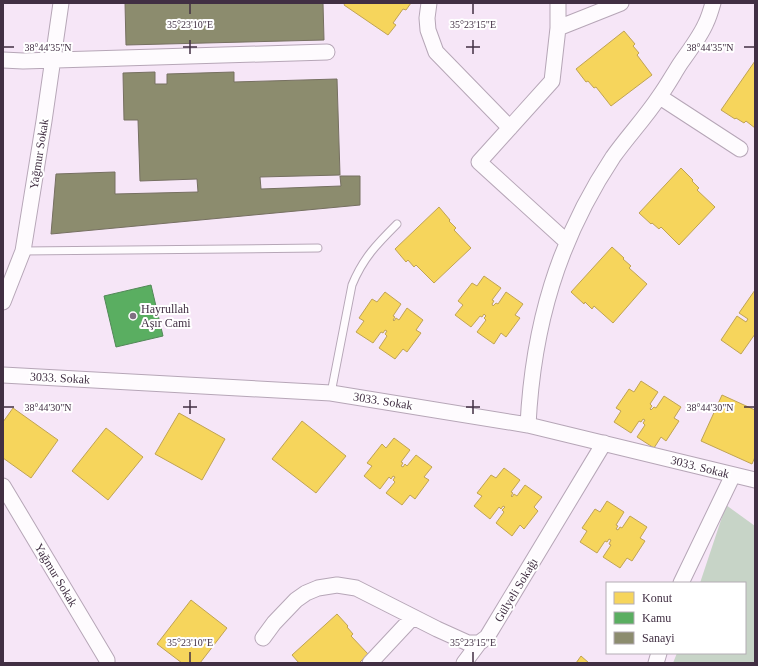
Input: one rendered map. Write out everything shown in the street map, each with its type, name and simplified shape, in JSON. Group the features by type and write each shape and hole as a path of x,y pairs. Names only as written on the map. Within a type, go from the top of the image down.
{"street":[{"name":"Yağmur Sokak","path":"3,302 23,251 61,3"},
{"path":"429,3 427,18 428,30 436,52 510,128"},
{"path":"558,3 558,28 552,81 479,162 567,242"},
{"path":"558,28 621,3"},
{"path":"528,425 532,370 539,331 549,294 567,242 596,184 614,157 660,97 706,24 714,3"},
{"path":"3,60 53,60 327,52"},
{"path":"660,97 740,150"},
{"name":"3033. Sokak","path":"3,375 331,393 528,425 755,480"},
{"name":"Gülyeli Sokağı","path":"464,663 479,643 487,637 604,443"},
{"path":"681,582 733,475"},
{"name":"Yağmur Sokak","path":"3,486 107,660 107,663"},
{"path":"264,638 274,623 296,600 306,593 327,586 337,585 356,588 468,643 479,643"},
{"path":"370,663 413,617"}],"lane":[{"path":"331,393 352,285 358,271 369,253 397,224"},
{"path":"23,251 318,248"}],"green space":[{"path":"726,505 755,526 755,663 673,663 677,654 746,654 746,582 700,582"}],"building: Konut":[{"path":"345,3 411,3 406,10 403,9 393,23 396,25 388,35 344,5"},
{"path":"624,31 635,44 633,46 639,53 637,55 652,75 611,106 596,87 594,88 588,81 586,82 576,69"},
{"path":"755,61 755,128 746,121 744,123 721,110"},
{"path":"681,168 699,188 697,190 715,207 679,245 661,227 659,229 652,223 651,224 639,213"},
{"path":"439,207 456,228 454,230 471,248 434,283 416,265 414,267 408,260 406,262 395,249"},
{"path":"612,247 631,266 629,268 647,284 613,323 594,306 592,309 571,292"},
{"path":"484,276 501,288 492,300 494,301 492,304 493,306 496,303 498,304 506,292 523,304 515,315 520,318 506,337 501,333 494,344 477,332 486,320 484,318 486,316 484,314 482,317 480,316 471,327 455,315 463,305 458,301 472,283 477,286"},
{"path":"755,290 755,334 741,354 721,340 737,316 746,322 748,319 739,313"},
{"path":"385,292 401,304 393,316 395,317 393,320 394,321 396,318 399,320 407,308 423,320 416,330 421,333 407,352 403,349 395,359 379,348 387,336 385,334 387,331 385,330 383,333 381,332 373,343 356,332 364,321 359,318 372,299 377,302"},
{"path":"641,381 658,392 650,404 652,406 650,409 651,410 654,407 656,408 664,396 681,407 674,418 679,421 666,441 661,437 654,448 637,437 645,425 643,423 645,420 643,419 641,422 639,421 631,433 614,422 621,411 616,408 629,389 634,392"},
{"path":"722,395 755,410 755,457 752,464 701,441"},
{"path":"13,408 58,440 31,478 3,458 3,422"},
{"path":"179,413 225,439 202,480 155,454"},
{"path":"302,421 346,456 316,493 272,459"},
{"path":"106,428 143,457 108,500 72,471"},
{"path":"394,438 410,450 401,462 403,463 401,466 403,467 405,464 407,466 416,455 432,467 424,477 429,480 415,499 410,495 402,505 386,493 395,482 393,480 395,477 393,476 391,479 389,477 380,489 364,476 372,466 367,463 382,444 386,448"},
{"path":"504,468 520,480 511,492 513,493 511,496 512,497 514,494 517,496 525,485 542,497 534,507 538,511 524,529 520,525 512,536 496,523 504,512 502,510 505,507 503,506 501,509 499,507 490,519 474,506 482,496 477,493 491,475 496,478"},
{"path":"607,501 624,512 616,525 618,526 616,529 618,530 620,527 622,528 630,516 647,527 640,538 645,541 632,561 627,558 620,568 603,557 611,545 609,544 611,540 609,539 607,542 605,541 597,553 580,542 587,531 582,528 595,509 600,512"},
{"path":"191,600 227,628 200,663 182,663 157,644"},
{"path":"337,614 348,626 347,627 353,634 351,636 368,654 359,663 299,663 292,655"},
{"path":"581,656 589,663 576,663"}],"building: Kamu":[{"name":"Hayrullah Aşır Cami","path":"151,285 163,336 116,347 104,296"}],"building: Sanayi":[{"path":"125,3 323,3 324,40 126,45"},
{"path":"155,72 155,84 167,84 167,74 234,72 234,82 337,79 340,175 260,177 261,189 341,186 340,176 360,176 360,205 51,234 56,174 115,172 115,194 198,192 197,179 140,181 138,120 124,120 123,73"}],"place":[{"name":"Hayrullah Aşır Cami","path":"133,316"}]}
